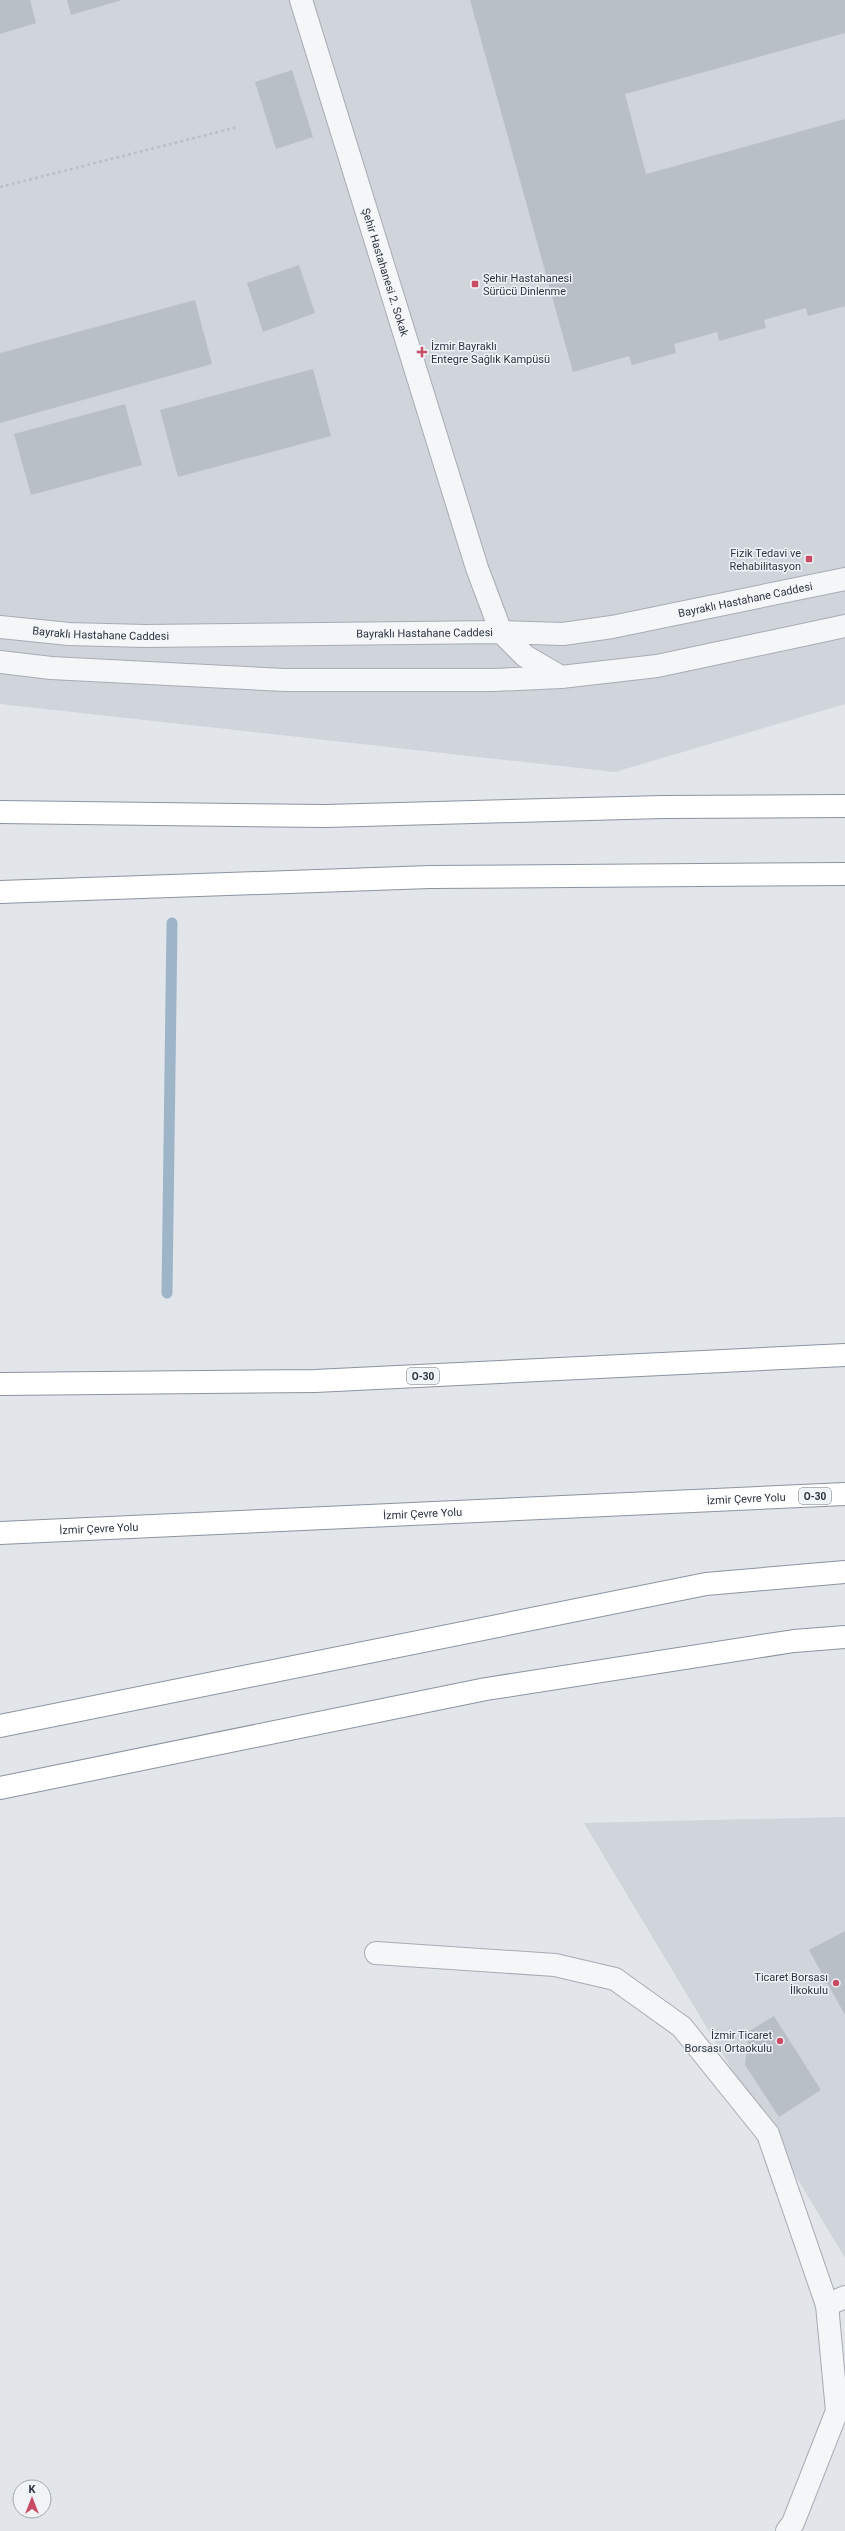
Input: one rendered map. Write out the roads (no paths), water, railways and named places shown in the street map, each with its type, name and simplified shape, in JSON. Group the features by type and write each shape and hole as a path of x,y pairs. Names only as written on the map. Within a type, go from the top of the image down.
{"highway":[{"path":"0,812 325,816 663,807 845,806"},
{"path":"0,892 430,877 845,874"},
{"name":"O-30","path":"0,1384 315,1381 845,1355"},
{"name":"İzmir Çevre Yolu","path":"0,1534 845,1494"},
{"path":"0,1726 706,1584 845,1572"},
{"path":"0,1788 486,1689 794,1641 845,1637"}],"street":[{"name":"Şehir Hastahanesi 2. Sokak","path":"301,0 475,561 501,632 525,656 561,677"},
{"name":"Bayraklı Hastahane Caddesi","path":"0,627 69,634 145,636 501,632 570,633 845,579"},
{"path":"0,662 51,668 285,680 494,680 561,677 657,666 845,626"},
{"path":"376,1953 555,1965 615,1979 682,2027 768,2134 836,2301 837,2411 793,2523 787,2531"}],"waterway":[{"path":"167,1293 172,923"}],"place":[{"name":"Şehir Hastahanesi Sürücü Dinlenme","path":"475,284"},
{"name":"İzmir Bayraklı Entegre Sağlık Kampüsü","path":"422,352"},
{"name":"Fizik Tedavi ve Rehabilitasyon","path":"809,559"},
{"name":"Ticaret Borsası İlkokulu","path":"836,1983"},
{"name":"İzmir Ticaret Borsası Ortaokulu","path":"780,2041"}]}
